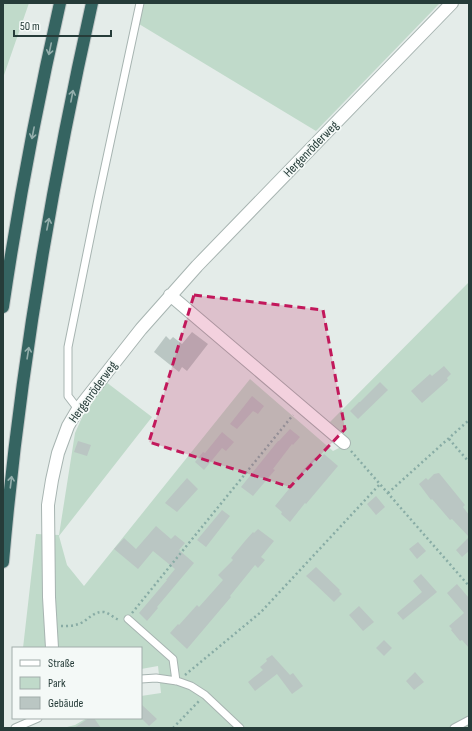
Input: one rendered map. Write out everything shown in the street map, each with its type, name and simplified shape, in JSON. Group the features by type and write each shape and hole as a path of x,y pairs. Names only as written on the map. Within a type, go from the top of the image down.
{"highway":[{"path":"3,306 15,229 46,67 60,3"},
{"path":"3,562 7,513 18,425 44,244 76,74 92,3"}],"street":[{"name":"Hergenröderweg","path":"52,647 49,597 48,505 58,453 68,426 78,409 141,328 170,295 452,3"},
{"path":"170,295 344,443"}],"lane":[{"path":"78,409 68,396 68,347 140,3"},
{"path":"128,619 173,659 176,681"},
{"path":"142,679 156,678 176,681 191,686 205,695 240,728"},
{"path":"15,728 36,719"},
{"path":"454,728 469,720"}],"path":[{"path":"51,625 69,626 77,624 83,622 97,612 104,612 120,620 128,619 300,406"},
{"path":"388,493 469,420"},
{"path":"449,439 469,462"},
{"path":"344,443 469,586"},
{"path":"176,681 261,612 380,484"},
{"path":"173,728 205,695"}],"highlighted area":[{"path":"194,295 323,310 345,429 290,487 149,442"}],"green space":[{"path":"3,3 29,3 3,78"},
{"path":"144,3 440,3 316,131 139,24"},
{"path":"469,282 469,728 63,728 75,725 85,719 142,719 142,696 161,693 158,666 142,669 142,647 23,647 36,534 59,535 75,433 88,404 106,382 152,417 59,536 67,565 84,586 250,379 333,451 341,447 343,448 350,440 330,422"}],"building":[{"path":"192,332 208,344 187,371 182,367 179,372 154,352 166,336 170,340 173,337 182,344"},
{"path":"444,366 451,374 447,378 448,380 422,403 411,391 430,374 432,376"},
{"path":"380,382 388,390 358,419 350,411"},
{"path":"252,396 264,406 258,414 253,411 237,429 230,424"},
{"path":"290,429 300,437 293,445 292,444 273,469 275,470 253,496 241,487 278,441"},
{"path":"222,432 234,442 226,451 222,448 204,470 195,462 203,452 205,453"},
{"path":"78,441 91,445 87,456 74,452"},
{"path":"324,454 338,466 290,522 275,506 302,473 301,472 315,457 319,461"},
{"path":"439,473 465,505 463,507 469,515 469,537 452,519 450,520 432,499 431,500 419,484 426,478 428,480 434,474"},
{"path":"187,478 198,489 177,512 165,503"},
{"path":"376,496 385,507 376,515 367,504"},
{"path":"222,510 230,516 206,547 197,540"},
{"path":"156,526 171,539 175,535 185,543 179,550 194,563 147,621 139,613 175,569 153,551 138,569 114,549 124,538 136,549"},
{"path":"258,529 274,541 261,557 265,560 258,568 255,565 230,596 231,597 187,649 170,633 197,605 199,607 223,580 218,575 233,560 231,558 245,541"},
{"path":"469,537 469,551 462,557 456,550"},
{"path":"418,542 426,551 417,559 409,549"},
{"path":"316,567 340,590 339,591 342,594 334,602 306,576"},
{"path":"421,574 437,592 403,620 397,613 422,592 413,581"},
{"path":"457,584 469,598 469,648 462,640 460,641 449,626 464,613 447,593"},
{"path":"359,606 374,622 363,631 349,615"},
{"path":"384,640 392,648 384,656 376,648"},
{"path":"272,655 290,675 293,673 303,686 292,694 277,674 255,691 248,682 263,670 260,667 267,661 266,659"},
{"path":"415,672 424,682 414,690 406,681"},
{"path":"142,705 157,719 149,726 142,719"},
{"path":"88,719 95,719 101,728 74,728"}]}
